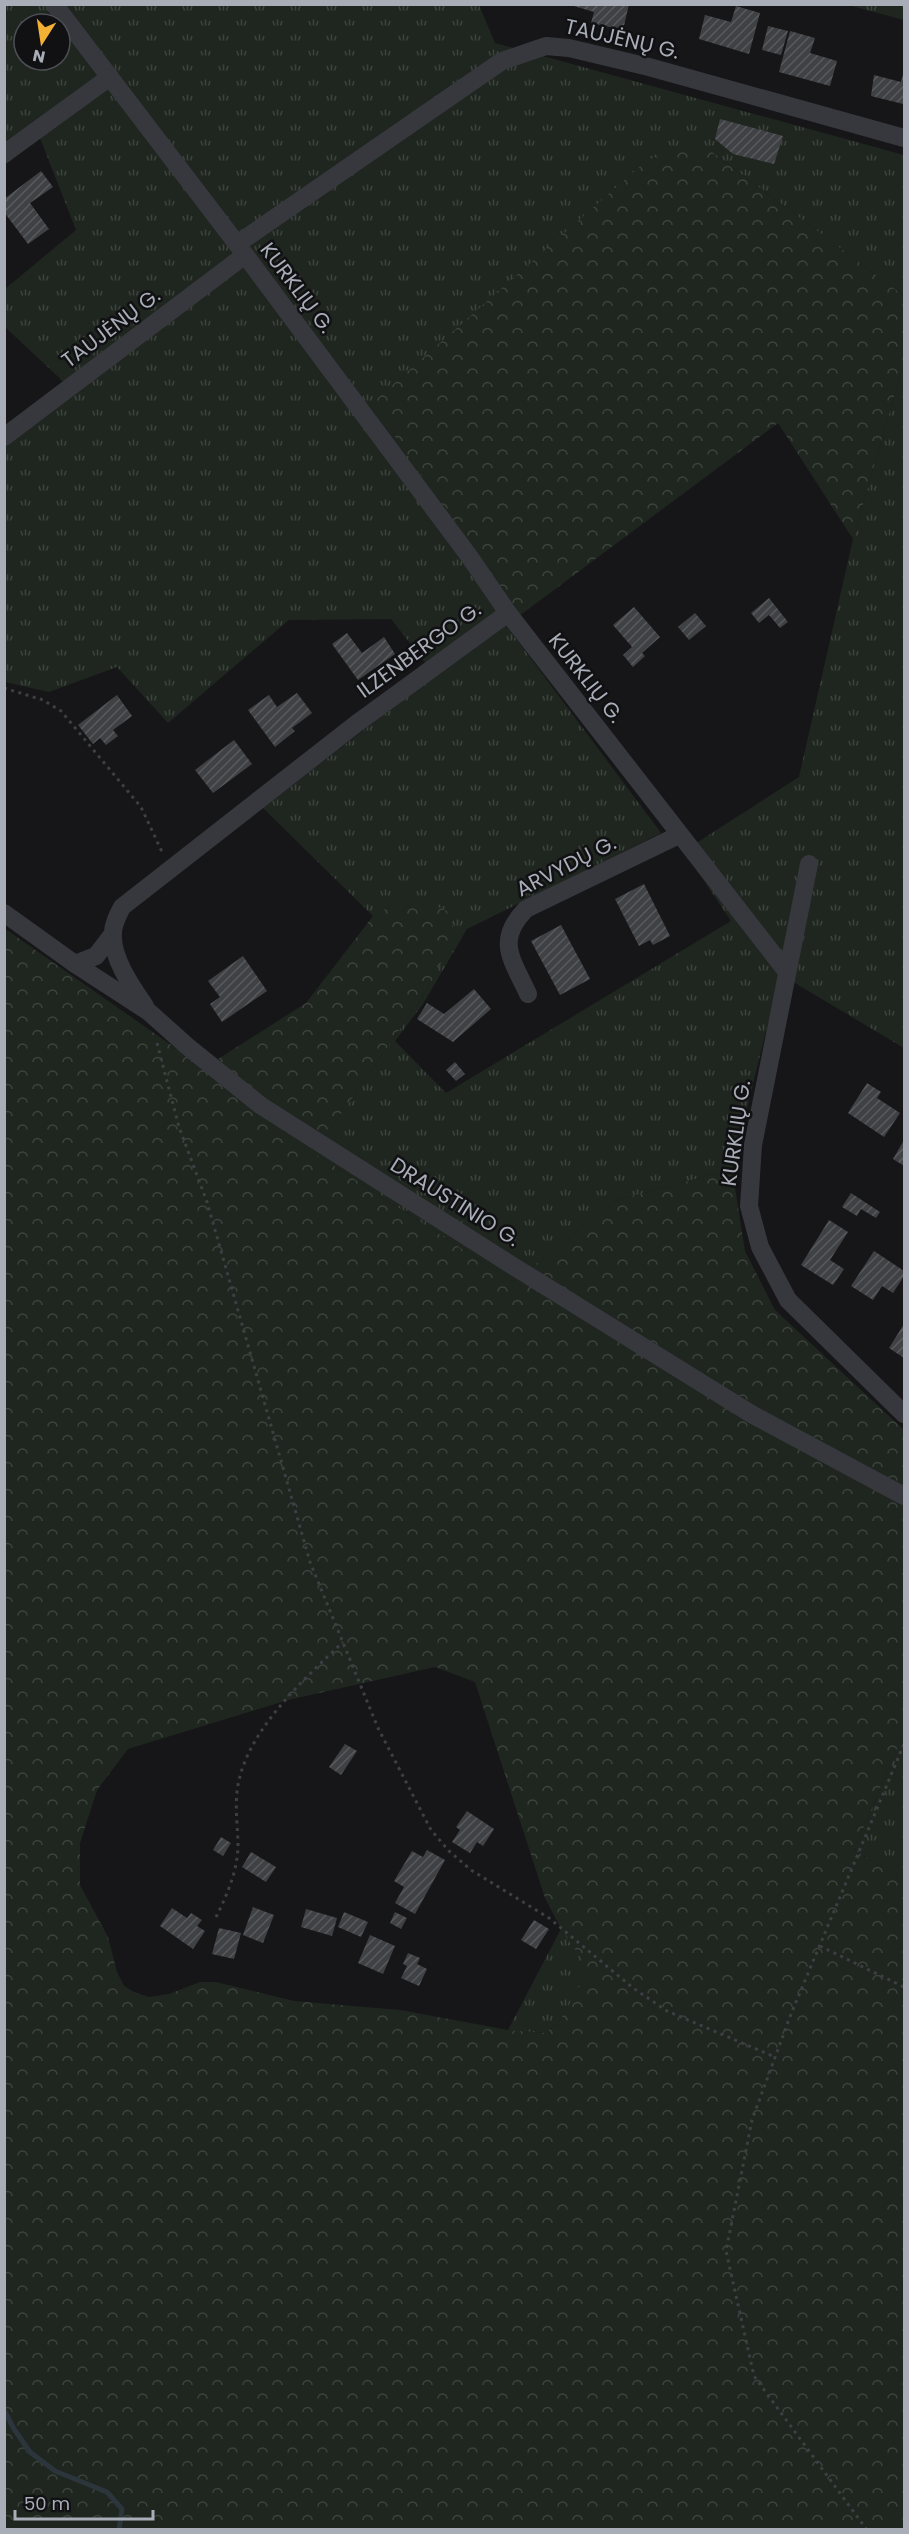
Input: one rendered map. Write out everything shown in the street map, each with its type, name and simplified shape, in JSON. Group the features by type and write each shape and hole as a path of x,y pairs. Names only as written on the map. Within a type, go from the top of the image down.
{"street":[{"name":"KURKLIŲ G.","path":"54,4 469,556 507,613 787,972 753,1145 749,1206 760,1248 788,1300 904,1414"},
{"name":"TAUJĖNŲ G.","path":"4,437 241,250 502,61 546,46 569,48 649,67 904,138"},
{"path":"4,154 110,77"},
{"name":"ILZENBERGO G.","path":"75,964 96,956 112,935 115,921 123,907 357,724 507,613"},
{"name":"ARVYDŲ G.","path":"528,994 509,951 508,937 513,922 526,909 678,835"},
{"path":"787,972 809,864"},
{"name":"DRAUSTINIO G.","path":"4,913 75,964 149,1012 187,1046 269,1111 753,1414 904,1496"},
{"path":"112,935 127,980 149,1012"}],"path":[{"path":"4,688 43,700 61,711 141,807 171,869"},
{"path":"149,1012 179,1127 207,1202 310,1562 378,1728 431,1830 448,1851 471,1870 549,1918 633,1988 667,2011 775,2057"},
{"path":"216,1917 229,1889 235,1867 238,1848 237,1792 249,1753 261,1732 302,1681 343,1642"},
{"path":"867,2529 754,2376 726,2251 752,2120 819,1946 904,1744"},
{"path":"819,1946 904,1987"}],"green space":[{"path":"5,5 479,5 495,43 904,155 904,296 712,152 519,616 506,625 661,833 467,929 423,1004 395,1041 446,1093 731,921 684,851 799,777 853,539 904,362 904,1048 780,974 732,1169 615,1201 513,1282 314,1153 427,990 455,933 398,902 373,916 263,808 435,675 391,619 289,620 168,723 117,667 49,692 5,682 4,432 67,385 5,327 5,289 76,230 40,138 5,165"},
{"path":"848,5 904,5 904,20"},
{"path":"682,148 712,152 904,296 904,362 853,539 778,423 519,616 372,403 647,160"},
{"path":"418,898 447,911 456,934 427,990 314,1153 513,1282 615,1201 732,1169 745,1251 775,1310 904,1430 904,1732 854,1850 904,1881 904,2529 5,2529 4,928 204,1068 306,1003 373,916 398,902","holes":["435,1667 475,1682 545,1898 561,1929 589,1970 559,2022 545,2033 508,2030 400,2010 294,2001 216,1982 200,1982 169,1994 149,1997 124,1986 117,1972 108,1937 80,1885 80,1843 97,1790 128,1749 288,1700"]},
{"path":"904,1732 904,1881 854,1850"},
{"path":"561,1929 590,1970 559,2022 545,2033 508,2030"}],"building":[{"path":"567,4 629,4 623,30 591,23 594,12"},
{"path":"736,6 760,13 749,54 699,39 705,15 731,22"},
{"path":"768,26 788,31 781,55 762,50"},
{"path":"790,31 815,38 810,53 837,61 830,86 779,72"},
{"path":"904,70 903,104 871,96 874,75 901,82"},
{"path":"720,119 783,136 774,164 733,154 715,139"},
{"path":"41,171 53,187 30,203 49,229 28,244 4,212 4,199"},
{"path":"769,598 788,622 780,628 769,615 759,623 751,613"},
{"path":"634,607 660,637 642,653 645,656 633,667 623,655 632,647 613,625"},
{"path":"695,613 706,626 689,640 678,627"},
{"path":"347,633 362,653 384,637 395,654 358,680 332,644"},
{"path":"297,693 312,713 292,728 295,731 275,747 248,710 269,695 277,707"},
{"path":"117,695 132,716 113,730 118,736 106,745 100,738 93,744 78,725"},
{"path":"234,740 252,764 213,793 195,770"},
{"path":"644,884 670,936 653,945 650,940 639,946 615,899"},
{"path":"561,925 590,979 560,995 531,941"},
{"path":"243,956 267,991 222,1022 210,1004 220,997 208,981"},
{"path":"474,989 491,1009 453,1042 417,1019 427,1003 444,1014"},
{"path":"455,1062 465,1074 456,1081 446,1070"},
{"path":"867,1083 881,1092 877,1098 900,1113 884,1137 848,1113"},
{"path":"904,1140 904,1166 893,1159"},
{"path":"851,1193 880,1212 876,1218 861,1209 857,1216 842,1207"},
{"path":"829,1220 848,1232 830,1260 844,1269 833,1285 801,1265"},
{"path":"874,1251 904,1271 904,1276 893,1293 882,1286 873,1300 851,1286"},
{"path":"904,1324 904,1358 889,1348"},
{"path":"345,1744 357,1751 341,1775 329,1767"},
{"path":"467,1811 494,1829 483,1846 477,1842 470,1853 452,1842 460,1830 456,1827"},
{"path":"221,1837 231,1843 223,1856 213,1850"},
{"path":"427,1850 445,1860 415,1914 395,1903 404,1887 394,1881 412,1851 423,1857"},
{"path":"251,1852 276,1867 266,1882 242,1867"},
{"path":"253,1907 274,1915 263,1943 243,1935"},
{"path":"172,1908 187,1918 191,1913 202,1920 197,1926 205,1931 193,1949 160,1926"},
{"path":"306,1909 337,1918 332,1936 301,1927"},
{"path":"344,1912 368,1922 361,1937 338,1927"},
{"path":"395,1912 407,1918 401,1929 390,1923"},
{"path":"534,1920 549,1929 536,1949 521,1940"},
{"path":"219,1928 241,1933 234,1959 212,1954"},
{"path":"370,1935 395,1946 383,1974 358,1963"},
{"path":"408,1953 420,1958 417,1964 427,1969 419,1986 401,1978 407,1966 403,1964"}],"waterway":[{"path":"4,2410 30,2452 55,2471 107,2492 122,2509 119,2530"}]}
